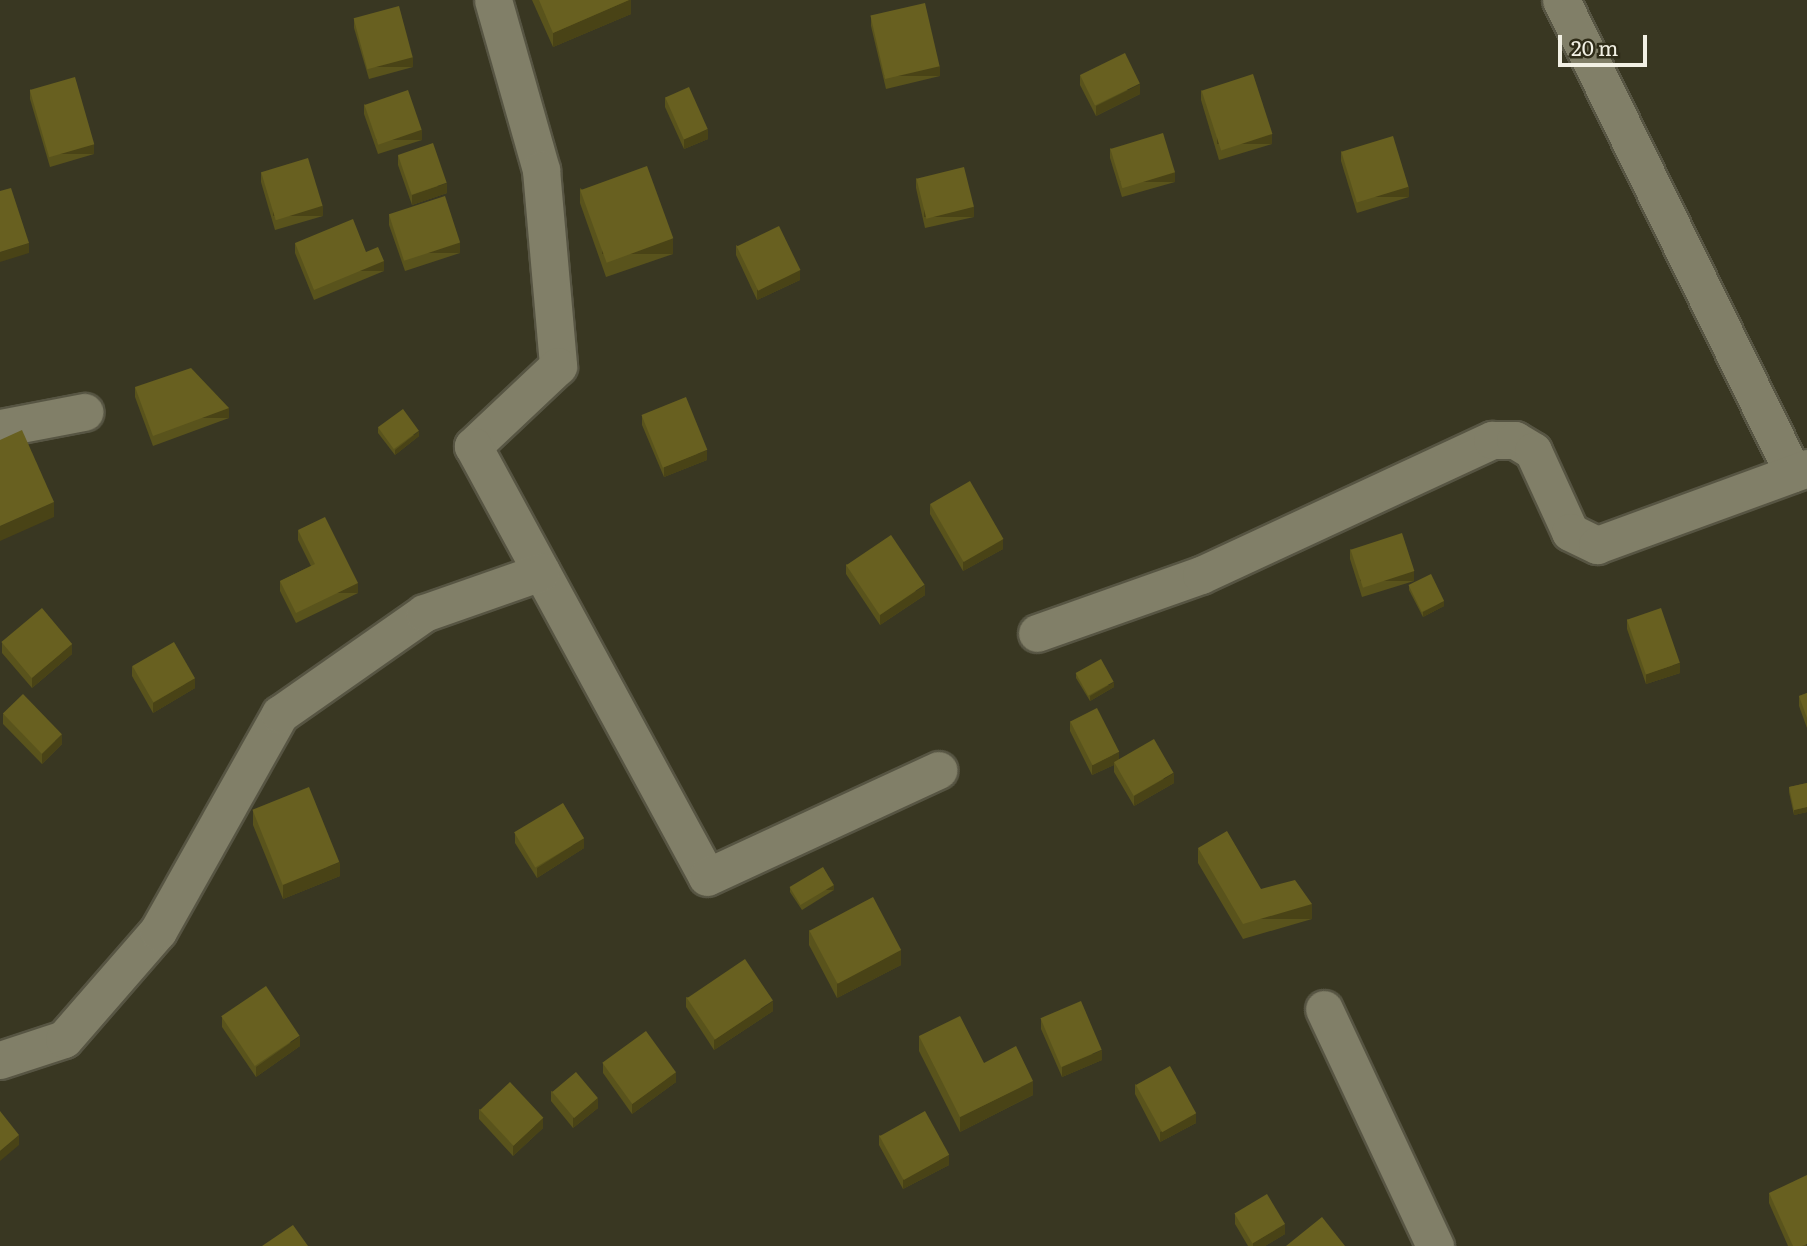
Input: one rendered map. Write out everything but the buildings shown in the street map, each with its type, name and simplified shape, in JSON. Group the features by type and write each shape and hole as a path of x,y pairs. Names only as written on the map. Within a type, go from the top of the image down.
{"street":[{"path":"493,0 541,170 558,366 473,446 706,877 939,770"},
{"path":"1037,633 1201,575 1492,440 1516,440 1533,452 1570,532 1597,545 1800,470 1561,0"},
{"path":"0,428 84,412"},
{"path":"0,1060 64,1039 158,931 280,714 424,613 541,572"},
{"path":"1324,1009 1435,1246"}]}
